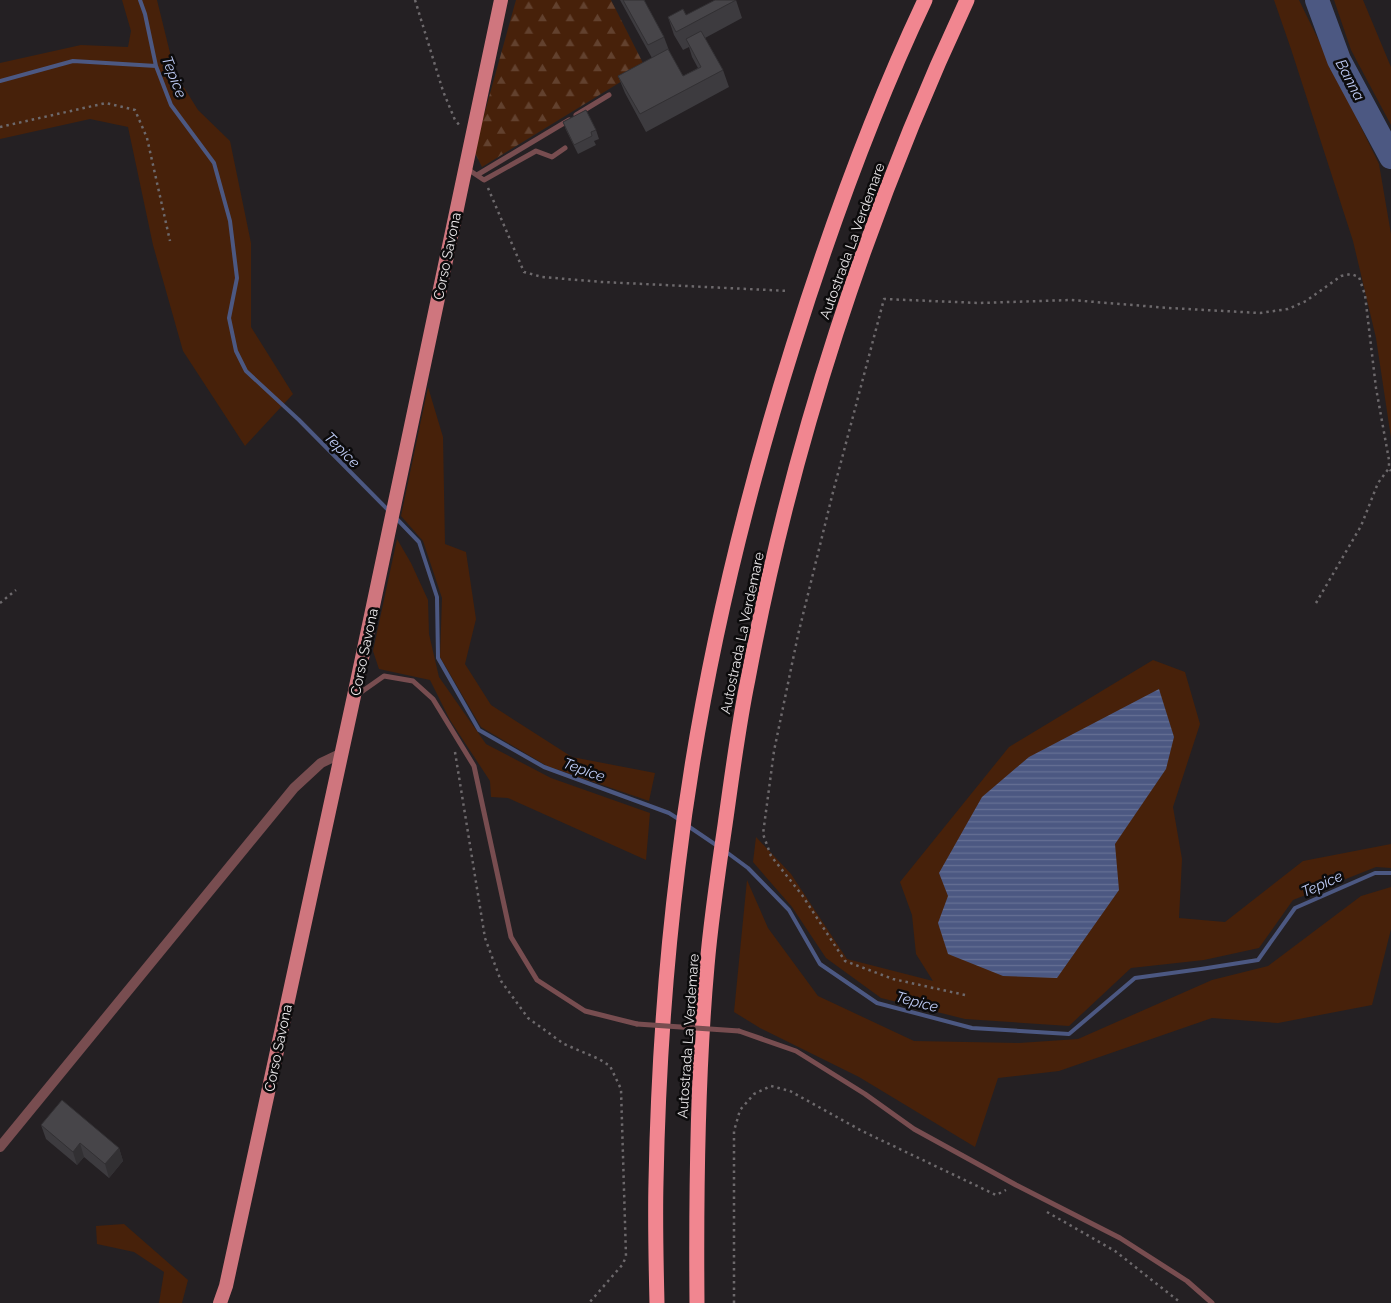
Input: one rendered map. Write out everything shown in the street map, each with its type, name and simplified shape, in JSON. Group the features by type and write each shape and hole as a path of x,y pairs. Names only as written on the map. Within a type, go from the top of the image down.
{"highway":[{"name":"Autostrada La Verdemare","path":"657,1303 656,1184 660,1076 668,959 678,866 704,696 750,490 770,418 834,219 863,142 925,0"},
{"name":"Autostrada La Verdemare","path":"697,1303 696,1186 700,1064 707,965 733,761 750,667 771,571 816,397 845,307 892,177 941,56 967,0"}],"main road":[{"name":"Corso Savona","path":"220,1303 226,1286 404,462 472,171 472,140 501,0"}],"street":[{"path":"0,1147 294,788 321,763 342,754"}],"lane":[{"path":"565,148 552,157 536,151 484,180 472,171 609,95"},
{"path":"354,696 384,676 413,681 433,699 474,766 511,937 537,980 585,1010 637,1024 739,1031 796,1051 865,1094 914,1129 1016,1185 1120,1238 1186,1281 1212,1303"}],"path":[{"path":"415,0 443,91 455,120 472,140"},
{"path":"0,127 106,103 135,110 147,138 170,241"},
{"path":"484,180 524,272 542,277 602,282 790,291"},
{"path":"965,995 893,979 845,961 802,895 771,856 763,834 774,751 798,635 832,496 884,299 979,303 1071,300 1169,308 1260,312 1288,309 1306,301 1341,276 1351,274 1358,277 1364,295 1376,388 1391,471"},
{"path":"1316,603 1362,526 1378,483 1389,468"},
{"path":"0,603 16,590"},
{"path":"451,728 485,938 501,981 528,1018 564,1044 600,1059 610,1066 621,1089 626,1256 623,1264 589,1303"},
{"path":"734,1303 734,1131 740,1110 754,1094 771,1086 790,1090 862,1131 996,1195 1016,1185"},
{"path":"1041,1209 1115,1251 1181,1303"}],"green space":[{"path":"122,0 157,0 175,73 198,110 230,141 251,243 251,327 293,394 245,446 183,351 153,245 128,127 90,119 0,139 0,63 81,45 128,47 131,31"},
{"path":"516,0 611,0 645,67 482,167 474,151"},
{"path":"1274,0 1299,0 1379,164 1391,234 1391,438 1376,338 1353,241"},
{"path":"1334,0 1363,0 1391,67 1391,125 1351,50"},
{"path":"428,387 443,437 445,544 466,552 476,619 465,664 491,705 572,757 655,773 649,801 547,766 481,727 440,657 442,598 423,541 401,516"},
{"path":"397,539 411,563 428,600 429,634 439,677 486,744 551,778 650,813 646,860 508,798 491,797 490,781 450,720 430,680 379,669 373,651"},
{"path":"1153,660 1185,672 1200,724 1173,807 1182,859 1179,918 1225,922 1303,861 1391,844 1391,868 1376,867 1293,900 1259,948 1204,960 1131,968 1069,1026 965,1019 881,998 826,958 792,907 753,862 756,837 791,874 847,959 933,981 916,954 912,915 900,882 1009,747"},
{"path":"747,880 768,928 818,996 914,1041 1019,1043 1078,1039 1212,980 1268,966 1361,896 1391,887 1391,929 1372,1005 1278,1023 1212,1018 1059,1071 998,1078 975,1147 859,1077 760,1028 734,1012"},
{"path":"124,1224 188,1280 182,1303 159,1303 164,1272 134,1252 97,1244 96,1226"}],"water":[{"path":"1159,689 1174,737 1166,769 1115,844 1119,890 1057,978 1003,976 948,954 938,923 948,896 939,873 982,797 1029,757"}],"building":[{"path":"623,0 644,0 664,37 648,45"},
{"path":"715,0 736,0 676,32 668,17 683,9 686,15"},
{"path":"701,31 723,70 640,114 618,76 668,49 683,76 701,67 686,39"},
{"path":"586,110 596,130 591,132 592,136 574,145 563,122"},
{"path":"62,1100 119,1148 105,1164 80,1143 73,1152 41,1125"}],"waterway":[{"name":"Tepice","path":"140,0 145,14 156,66 171,105 214,163 230,221 237,278 229,318 236,351 246,371 299,420 390,512"},
{"name":"Banna","path":"1317,0 1339,60 1391,157"},
{"path":"0,81 73,61 156,66"},
{"name":"Tepice","path":"395,517 419,542 437,597 438,658 479,730 544,767 669,813 680,820"},
{"name":"Tepice","path":"688,826 719,847"},
{"name":"Tepice","path":"725,851 748,868 789,910 820,964 877,1003 972,1028 1069,1034 1135,978 1258,960 1295,908 1375,873 1391,873"}]}
